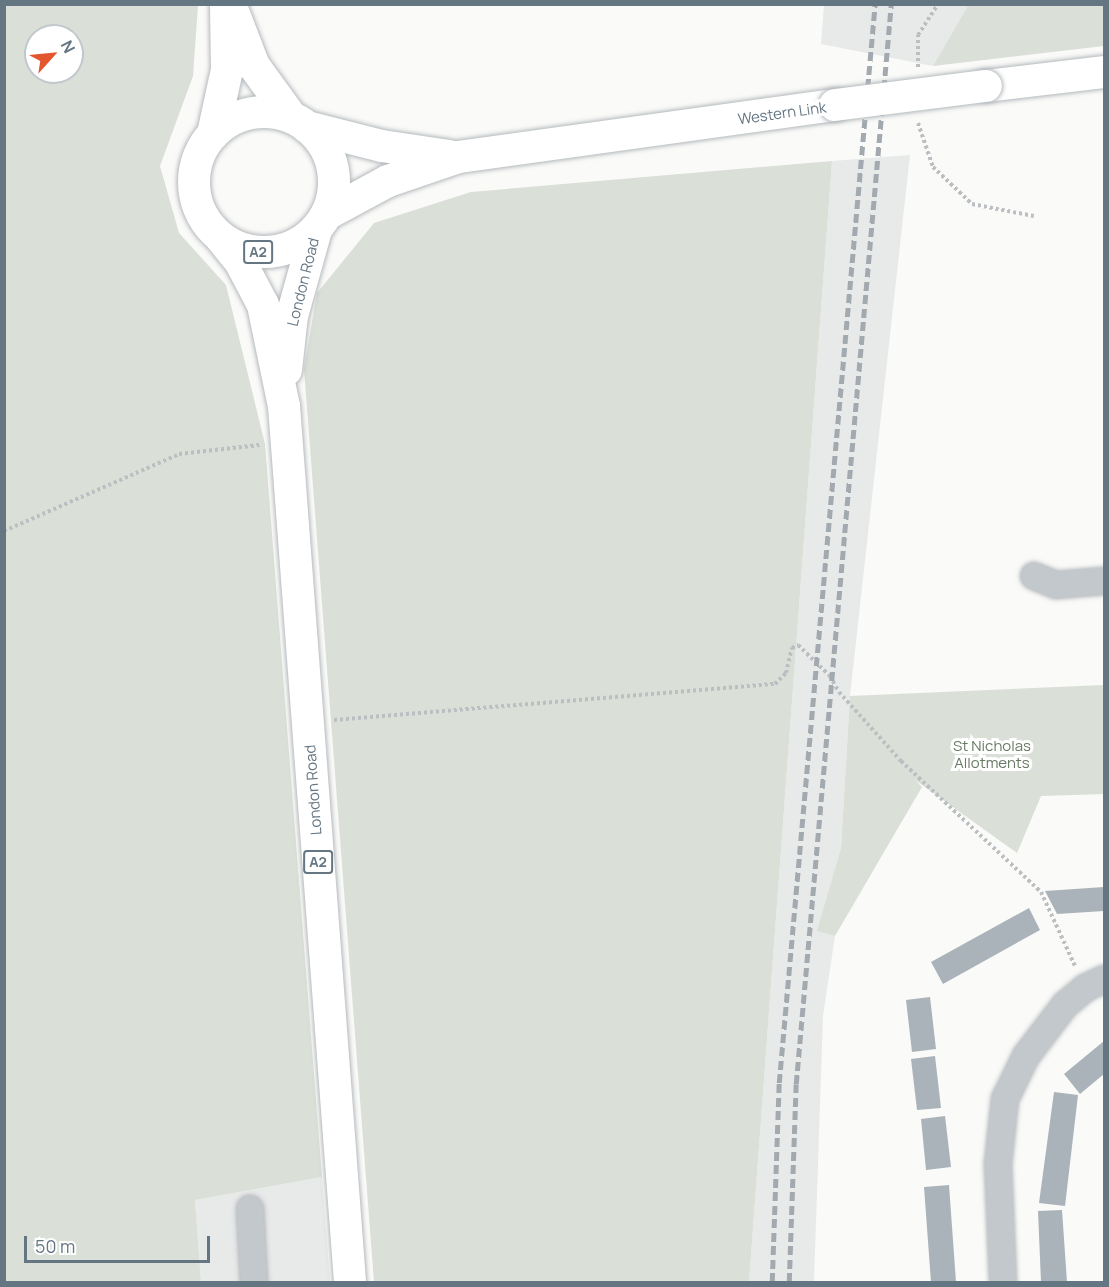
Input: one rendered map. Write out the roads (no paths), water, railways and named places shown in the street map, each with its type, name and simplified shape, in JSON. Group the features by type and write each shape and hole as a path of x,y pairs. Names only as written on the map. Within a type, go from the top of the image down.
{"main road":[{"name":"London Road","path":"213,134 227,70 226,4"},
{"name":"London Road","path":"231,4 254,66 299,122 321,140 334,176 292,316 284,406"},
{"name":"Western Link","path":"321,222 388,181 459,158 835,105 1104,72"},
{"name":"London Road","path":"299,122 270,112 249,113 229,121 213,134 200,153 194,176 196,199 205,221 241,263 263,305 284,406 350,1282"},
{"name":"Western Link","path":"299,122 382,146 459,158"},
{"name":"London Road","path":"220,238 239,248 280,251 299,243 321,222"}],"street":[{"path":"1034,576 1056,585 1104,581"},
{"path":"1002,1282 998,1164 1005,1099 1026,1056 1065,1005 1095,984"},
{"path":"250,1209 254,1282"}],"railway":[{"path":"772,1282 779,1083 875,4"},
{"path":"789,1282 796,1084 891,4"}],"park label":[{"name":"St Nicholas Allotments","path":"992,754"}]}
